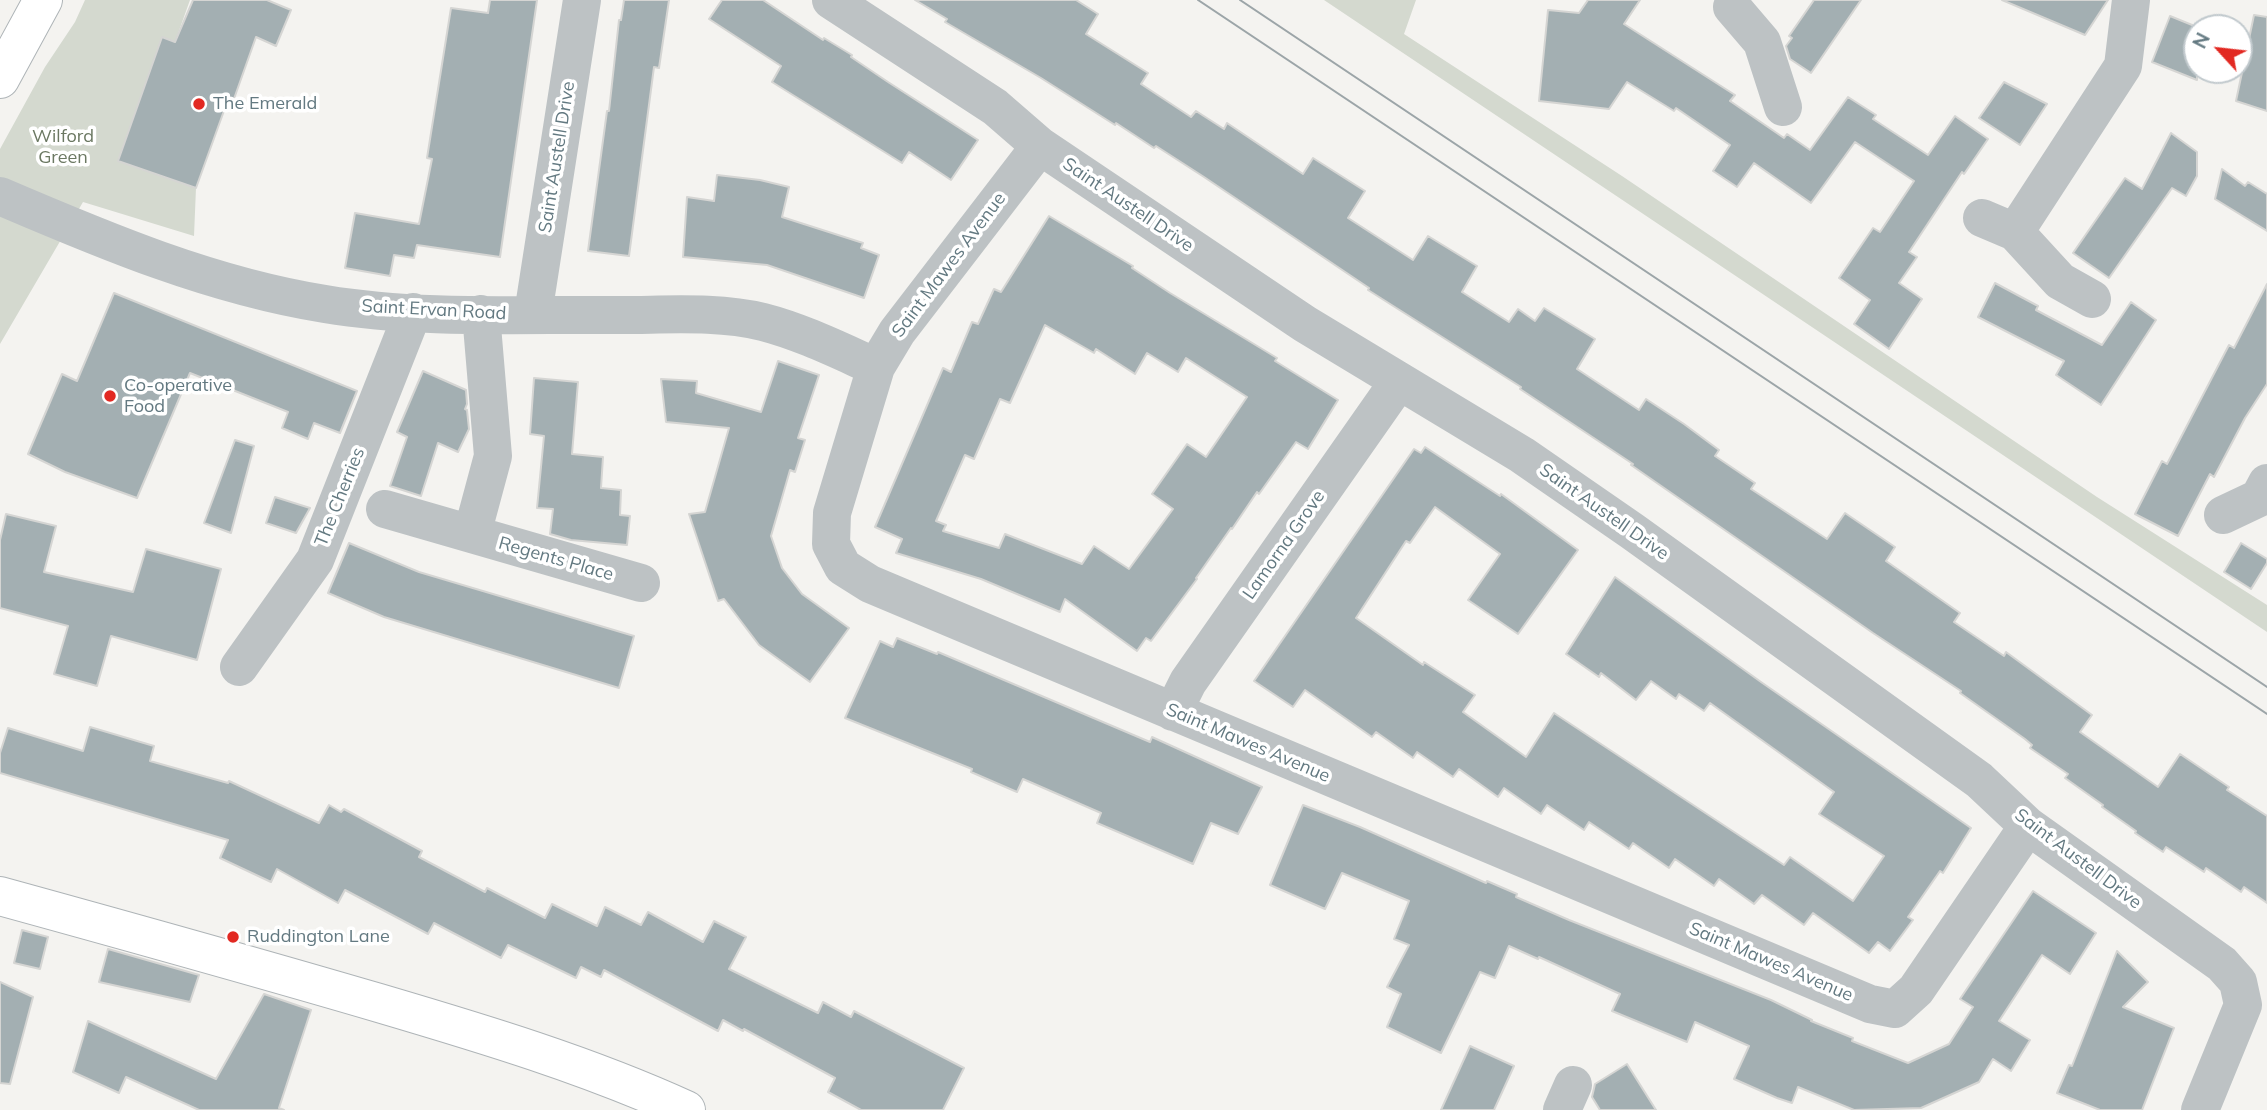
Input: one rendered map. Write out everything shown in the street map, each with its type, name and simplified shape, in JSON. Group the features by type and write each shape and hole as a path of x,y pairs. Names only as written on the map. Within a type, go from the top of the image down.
{"main road":[{"path":"1,75 43,0"},
{"path":"0,896 300,979 488,1035 583,1067 686,1110"}],"street":[{"name":"Saint Austell Drive","path":"533,314 582,0"},
{"name":"Saint Austell Drive","path":"831,0 995,107 1040,146 1305,324 1522,455 1632,531 1979,780 2028,826 2222,964 2238,982 2255,1009 2200,1110"},
{"path":"2092,299 2060,281 1998,225 2123,66 2131,0"},
{"path":"1725,2 1762,42 1783,107"},
{"name":"Saint Mawes Avenue","path":"1040,146 897,332 876,367 832,513 831,544 843,567 870,584 1870,1004 1895,1009 1916,990 2028,826"},
{"name":"Saint Ervan Road","path":"0,197 103,240 215,279 326,304 414,312 481,314 702,315 762,322 804,336 876,367"},
{"name":"The Cherries","path":"239,667 315,560 414,312"},
{"path":"472,534 492,456 481,314"},
{"name":"Lamorna Grove","path":"1173,712 1188,682 1399,381"},
{"path":"2223,515 2259,498 2267,483"},
{"name":"Regents Place","path":"386,509 641,583"}],"green space":[{"name":"Wilford Green","path":"85,0 190,0 175,42 162,37 118,160 196,188 194,236 83,202 0,344 0,149 45,67 75,22"},
{"path":"1324,0 1416,0 1404,34 1622,176 2097,497 2267,605 2267,632"}],"building":[{"name":"The Emerald","path":"193,0 267,0 291,10 276,46 256,37 230,110 225,108 196,188 118,161 162,37 175,42"},
{"path":"490,0 537,0 500,257 417,245 414,258 394,255 390,276 345,268 355,213 419,224 432,159 427,158 451,8 488,13"},
{"path":"624,0 669,0 659,68 654,67 629,256 588,251 609,111 619,20"},
{"path":"722,0 763,0 823,40 824,38 852,55 851,57 888,82 978,140 951,180 909,152 902,163 772,82 781,66 709,19"},
{"path":"915,0 1076,0 1098,14 1086,34 1148,73 1141,84 1191,117 1196,111 1224,129 1227,123 1303,174 1313,158 1365,191 1348,218 1413,260 1428,236 1477,266 1462,292 1509,322 1518,309 1535,321 1544,308 1595,339 1577,369 1639,410 1646,399 1684,424 1719,450 1715,456 1755,483 1751,489 1827,539 1845,513 1895,547 1886,561 1960,613 1954,622 2004,656 2006,652 2092,715 2080,732 2158,787 2180,754 2267,816 2267,903 2244,887 2241,892 2206,868 2204,872 2166,847 2163,852 2065,778 2068,774 2030,748 2032,745 2025,739 1960,693 1961,691 1873,633 1631,465 1633,464 1520,389 1521,387 1368,290 1369,288 1156,146 1154,148 1116,123 1115,125 945,22 947,19"},
{"path":"1588,0 1640,0 1624,24 1735,95 1730,101 1784,138 1787,134 1810,150 1848,97 1876,115 1873,119 1928,155 1955,116 1988,139 1964,174 1962,172 1909,252 1917,257 1899,283 1922,299 1889,349 1854,324 1870,300 1839,278 1873,228 1880,232 1914,181 1855,142 1811,203 1754,163 1737,187 1713,171 1730,145 1676,108 1674,111 1627,82 1609,109 1539,101 1548,10 1579,13"},
{"path":"1814,0 1861,0 1811,73 1790,59 1786,46 1792,38 1789,36"},
{"path":"2002,0 2108,0 2085,35"},
{"path":"2254,15 2267,17 2267,111 2236,101 2240,84 2253,84"},
{"path":"2170,16 2183,21 2183,74 2152,62"},
{"path":"2004,82 2047,104 2020,145 1979,118"},
{"path":"2171,133 2197,152 2197,176 2186,196 2172,188 2109,278 2073,253 2125,178 2142,189"},
{"path":"2222,169 2245,186 2248,182 2267,194 2267,231 2215,199"},
{"path":"717,175 760,180 789,187 782,217 863,243 861,248 879,255 864,298 767,265 683,257 687,197 714,201"},
{"path":"1049,216 1133,266 1132,268 1170,293 1277,358 1275,361 1338,400 1308,449 1296,442 1151,641 1146,638 1137,651 1065,599 1060,612 981,579 896,553 902,539 875,527 943,368 951,372 972,322 978,324 994,289 1001,292","holes":["1045,325 1094,353 1096,349 1135,374 1147,353 1178,372 1186,358 1247,397 1206,457 1187,444 1152,494 1173,509 1129,569 1094,546 1082,564 1005,534 999,548 943,531 946,525 936,521 965,455 974,459 1000,399 1010,403"]},
{"path":"1995,283 2038,306 2036,310 2102,345 2131,302 2156,320 2101,405 2056,375 2064,361 1978,317"},
{"path":"2267,284 2267,384 2245,418 2214,477 2210,474 2178,536 2135,514 2162,461 2167,464 2229,345 2234,348"},
{"name":"Co-operative Food","path":"114,293 357,391 340,433 314,423 308,439 282,428 288,412 190,373 137,498 65,472 28,454 62,374 77,381"},
{"path":"778,361 819,375 798,438 805,440 795,472 790,470 771,536 782,568 802,594 849,628 810,682 759,645 724,599 718,601 689,514 705,512 729,428 666,422 661,379 697,381 696,393 761,412"},
{"path":"423,371 466,390 465,409 469,429 458,452 438,443 421,496 390,486 407,437 397,432"},
{"path":"534,378 578,382 572,454 603,457 601,488 621,490 620,515 630,516 627,545 571,540 550,534 553,509 537,508 544,436 530,434"},
{"path":"235,440 254,446 231,533 204,523"},
{"path":"1425,447 1500,496 1501,494 1578,550 1518,634 1468,600 1500,554 1435,507 1410,543 1406,541 1356,618 1423,665 1424,662 1475,695 1463,712 1526,757 1554,713 1784,865 1790,857 1853,901 1884,856 1819,814 1834,792 1710,703 1704,711 1679,694 1676,699 1651,681 1636,700 1601,673 1599,677 1566,654 1615,577 1971,828 1943,873 1940,871 1908,917 1913,920 1890,951 1878,942 1869,953 1813,913 1804,925 1762,895 1754,904 1719,879 1714,886 1675,859 1669,868 1633,843 1629,849 1589,822 1584,830 1547,805 1541,814 1504,788 1498,797 1459,769 1453,777 1417,752 1413,758 1376,732 1372,737 1305,690 1293,707 1254,681 1414,449 1421,453"},
{"path":"275,497 310,508 296,533 266,523"},
{"path":"6,514 56,526 44,572 133,592 146,549 221,569 197,660 111,636 97,686 54,674 68,626 0,608 0,540"},
{"path":"349,543 419,572 634,636 619,688 384,617 328,593"},
{"path":"2241,543 2267,559 2251,589 2224,572"},
{"path":"897,638 937,654 938,652 1150,742 1152,737 1262,787 1238,834 1211,823 1193,864 1097,823 1101,813 1023,779 1017,792 971,772 972,769 845,718 880,641 893,647"},
{"path":"90,727 154,746 150,761 228,783 229,781 319,823 329,805 341,812 344,809 422,851 419,857 485,892 487,888 545,918 552,904 597,926 605,907 641,925 648,912 703,942 714,921 746,937 729,969 818,1013 823,1002 851,1017 854,1011 964,1068 943,1110 861,1110 828,1092 835,1078 723,1020 718,1031 604,970 601,977 581,967 576,978 508,945 501,958 434,923 428,934 345,890 338,903 277,869 271,882 220,858 228,840 0,773 0,753 8,728 83,751"},
{"path":"1303,805 1360,827 1486,883 1487,881 1569,920 1771,1000 1811,1021 1853,1038 1852,1041 1908,1063 1949,1044 1973,1007 1960,999 2033,891 2096,933 2070,974 2042,955 1999,1021 2030,1040 2011,1071 1993,1059 1979,1082 1921,1108 1854,1110 1798,1087 1792,1103 1777,1098 1734,1079 1749,1046 1695,1022 1687,1042 1612,1011 1620,994 1509,946 1495,978 1480,972 1441,1053 1387,1027 1401,994 1387,987 1409,945 1394,939 1409,901 1342,873 1325,909 1270,885"},
{"path":"22,930 48,937 40,969 14,963"},
{"path":"108,949 199,975 190,1002 99,982"},
{"path":"2117,951 2148,982 2123,1007 2174,1028 2142,1110 2100,1110 2057,1093 2069,1065 2072,1066"},
{"path":"0,982 33,997 10,1084 0,1083"},
{"path":"264,994 311,1010 279,1108 284,1110 199,1110 126,1077 119,1093 73,1072 88,1021 216,1079"},
{"path":"1470,1046 1514,1066 1494,1110 1441,1110"},
{"path":"1627,1064 1656,1110 1600,1110 1592,1097 1595,1084"}],"tram line":[{"path":"1198,0 2267,714"},
{"path":"1240,0 2267,687"}],"place":[{"name":"The Emerald","path":"199,104"},
{"name":"Co-operative Food","path":"110,396"},
{"name":"Ruddington Lane","path":"233,937"}]}
